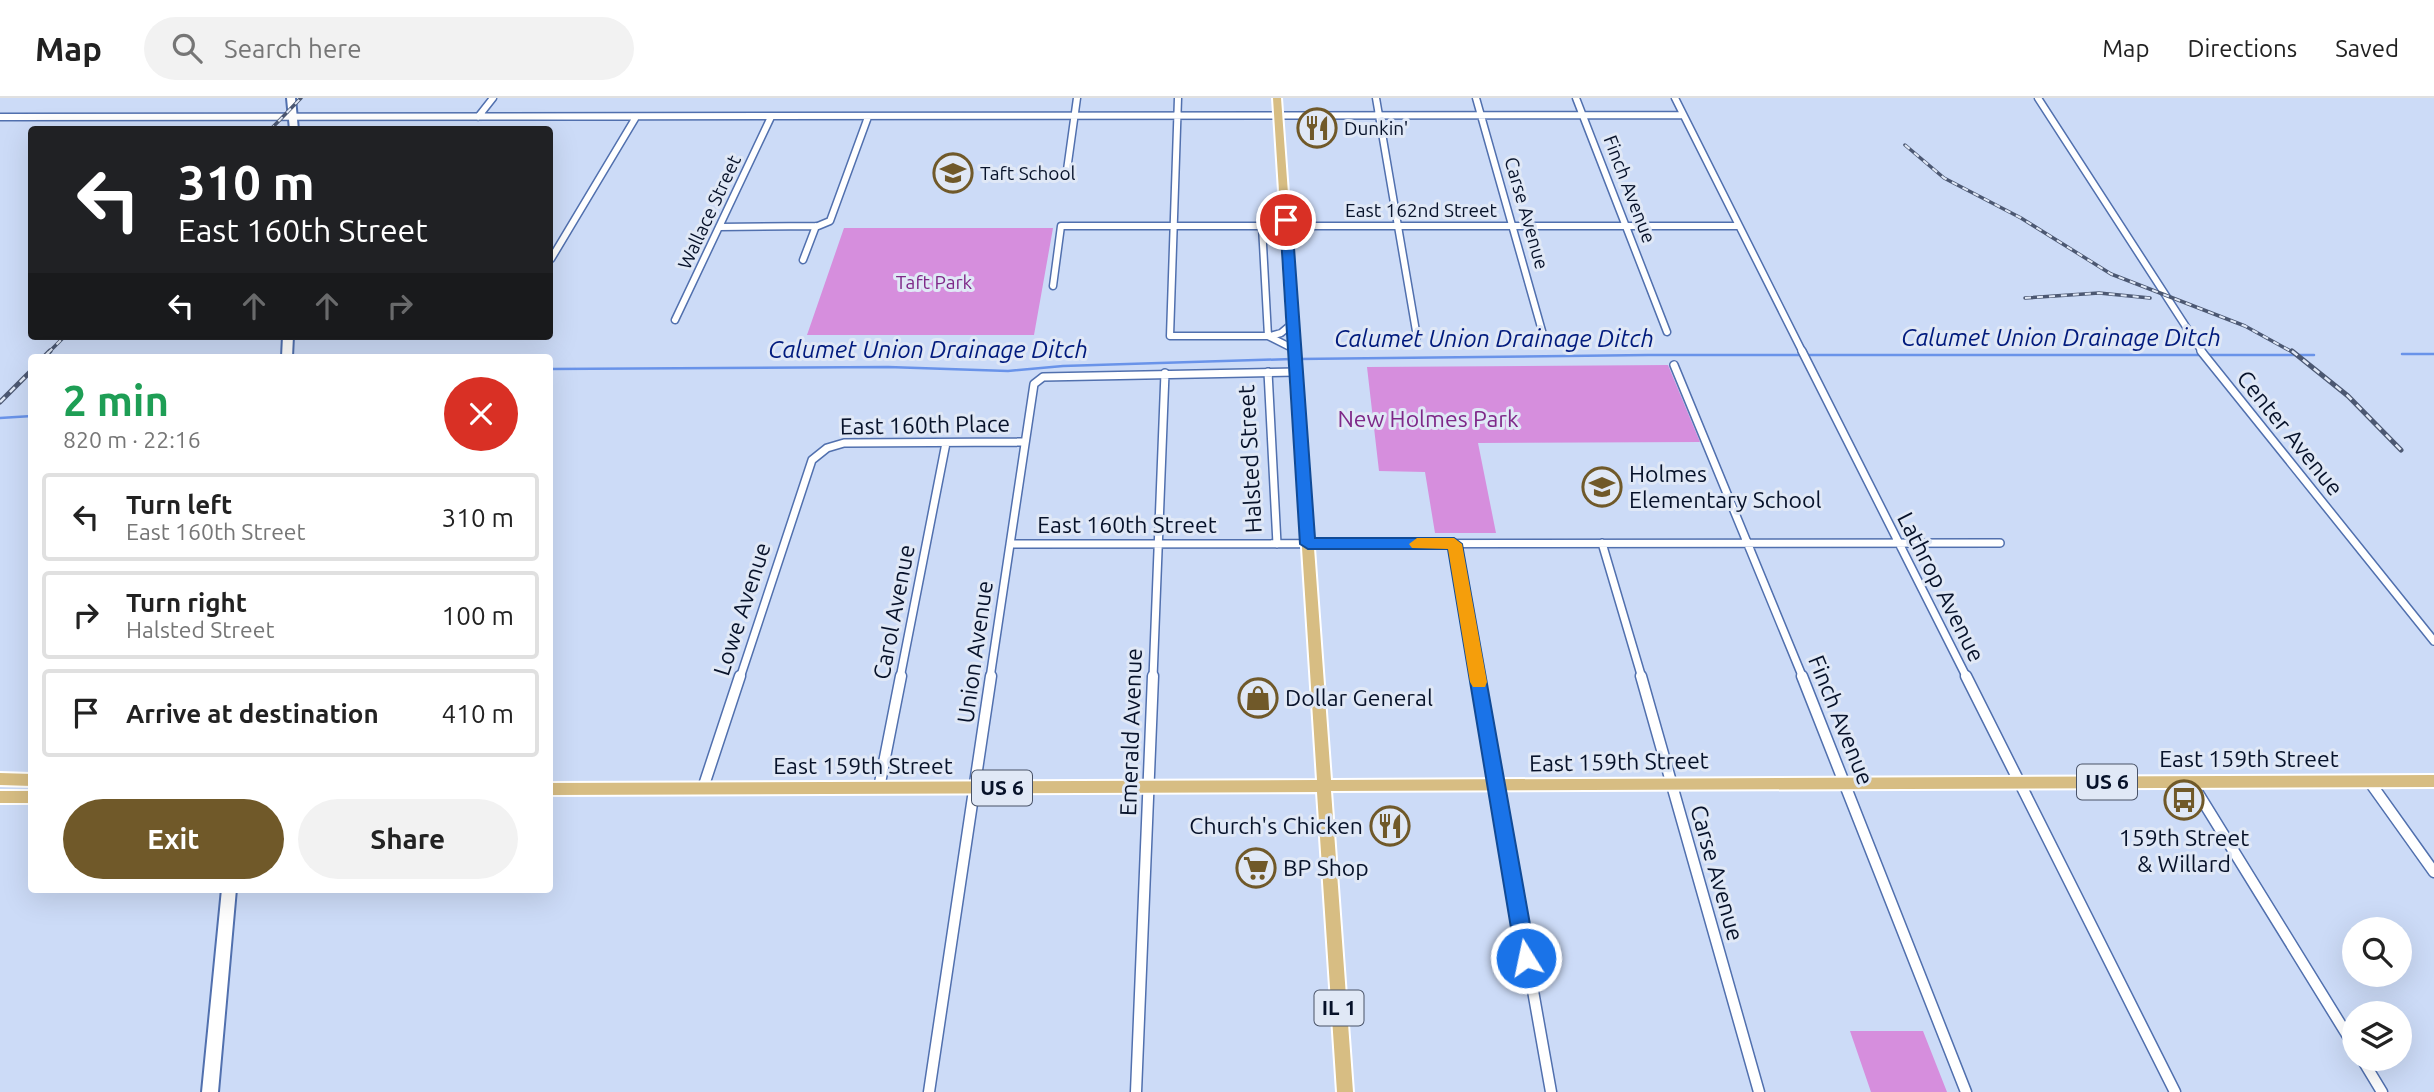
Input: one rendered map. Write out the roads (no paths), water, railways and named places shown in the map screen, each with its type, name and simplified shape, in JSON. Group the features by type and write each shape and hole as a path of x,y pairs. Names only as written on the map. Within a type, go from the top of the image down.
{"main road":[{"name":"IL 1","path":"1277,98 1345,1092"},
{"path":"0,779 28,780"},
{"name":"East 159th Street","path":"553,789 1324,788 2434,781"},
{"path":"0,797 28,797"}],"street":[{"path":"291,98 294,126"},
{"path":"478,117 493,98"},
{"path":"1067,170 1077,98"},
{"path":"1178,98 1170,336 1268,336 1281,332 1293,323"},
{"path":"1376,98 1418,337"},
{"name":"Carse Avenue","path":"1476,98 1544,338"},
{"name":"Finch Avenue","path":"1576,98 1667,332"},
{"name":"Lathrop Avenue","path":"1675,98 2175,1092"},
{"name":"Center Avenue","path":"2038,98 2198,348 2434,641"},
{"path":"0,117 1683,116"},
{"path":"553,256 636,117"},
{"name":"Wallace Street","path":"675,320 771,117"},
{"path":"719,227 816,226 830,221 868,117"},
{"path":"803,260 816,226"},
{"name":"East 162nd Street","path":"1053,286 1061,226 1738,226"},
{"path":"1262,226 1268,336"},
{"path":"1268,336 1294,349"},
{"name":"Finch Avenue","path":"1674,365 1846,783 1966,1092"},
{"name":"Halsted Street","path":"1268,372 1277,544"},
{"path":"1165,373 1296,372"},
{"name":"Union Avenue","path":"929,1092 1034,384 1043,377 1165,373"},
{"name":"Emerald Avenue","path":"1136,1092 1165,373"},
{"name":"East 160th Place","path":"827,448 851,443 1025,442"},
{"name":"Carol Avenue","path":"879,788 946,443"},
{"name":"Lowe Avenue","path":"703,788 812,460 827,448"},
{"name":"Carse Avenue","path":"1602,543 1759,1092"},
{"name":"East 160th Street","path":"1010,544 2000,543"},
{"path":"1454,544 1551,1092"},
{"path":"2369,781 2434,872"},
{"path":"2191,782 2342,1027"},
{"path":"210,1092 229,893"},
{"path":"2369,1071 2382,1092"}],"waterway":[{"name":"Calumet Union Drainage Ditch","path":"2402,354 2434,354"},
{"name":"Calumet Union Drainage Ditch","path":"1298,359 1648,355 2202,355"},
{"name":"Calumet Union Drainage Ditch","path":"2208,355 2314,355"},
{"name":"Calumet Union Drainage Ditch","path":"553,369 888,367 1008,371 1063,366 1292,359"},
{"name":"Calumet Union Drainage Ditch","path":"0,418 28,416"}],"railway":[{"path":"274,126 301,98"},
{"path":"1905,145 1944,178 2021,218 2111,274 2245,326 2294,353"},
{"path":"2025,298 2099,293 2150,298"},
{"path":"47,354 61,340"},
{"path":"2292,351 2348,396 2401,450"},
{"path":"0,402 28,374"}],"place":[{"name":"Dunkin'","path":"1317,128"},
{"name":"Taft School","path":"953,173"},
{"name":"Holmes Elementary School","path":"1602,487"},
{"name":"Dollar General","path":"1258,698"},
{"name":"159th Street & Willard","path":"2184,800"},
{"name":"Church's Chicken","path":"1390,826"},
{"name":"BP Shop","path":"1256,868"}],"park label":[{"name":"Taft Park","path":"934,282"},
{"name":"New Holmes Park","path":"1428,419"}]}
